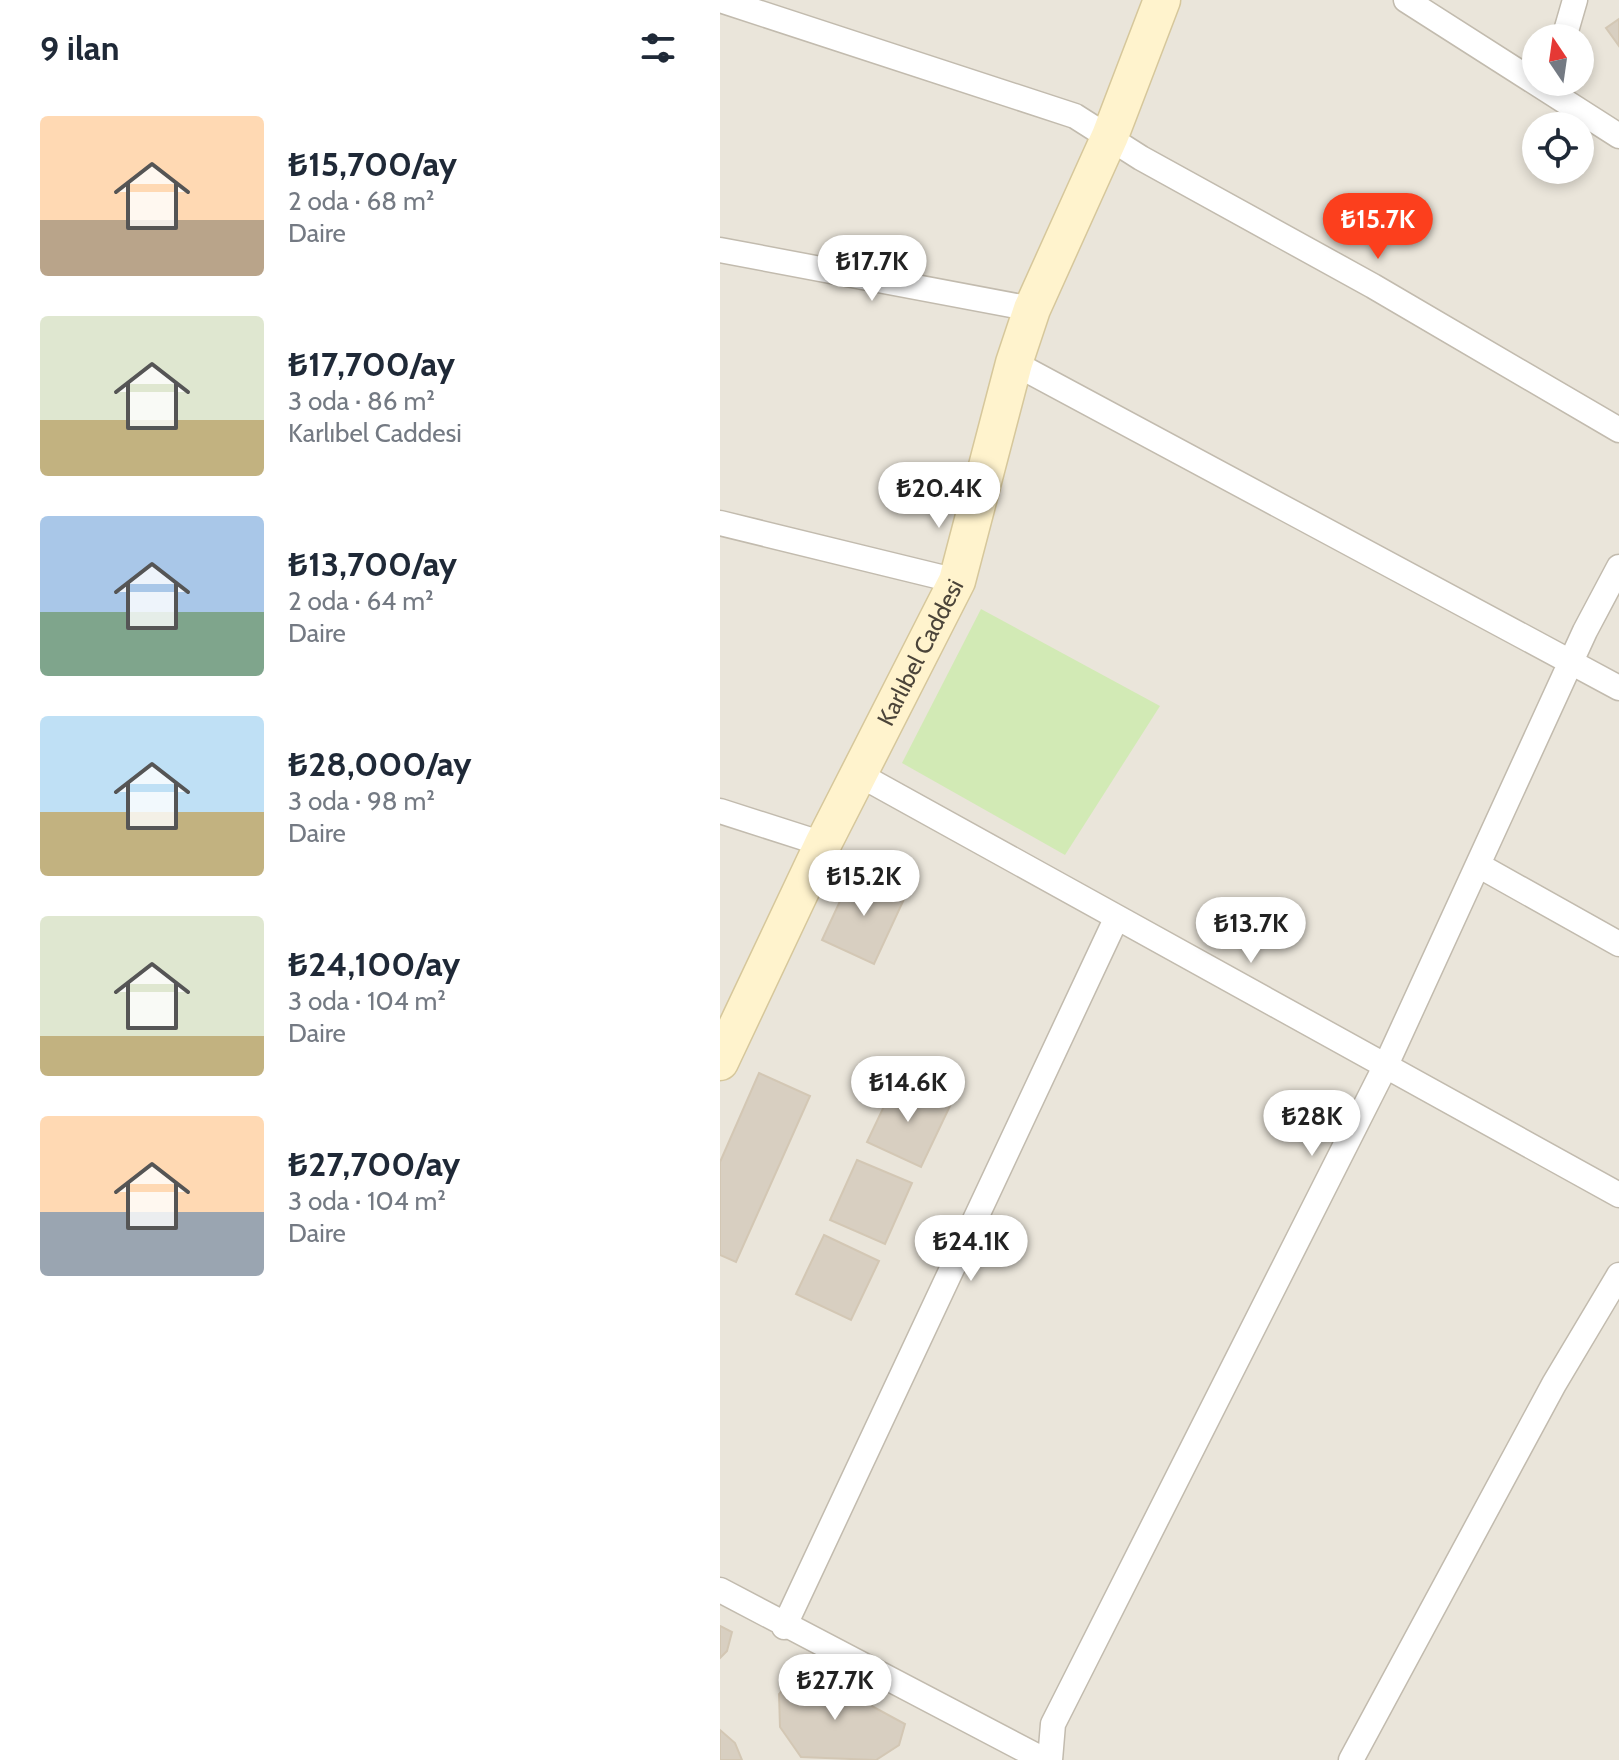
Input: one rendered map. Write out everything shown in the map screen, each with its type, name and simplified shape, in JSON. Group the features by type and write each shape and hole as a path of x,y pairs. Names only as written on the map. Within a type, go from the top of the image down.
{"street":[{"path":"720,0 1075,116 1141,158 1373,286 1619,430"},
{"name":"Karlıbel Caddesi","path":"720,1062 823,844 957,581 1014,363 1032,309 1110,136 1162,0"},
{"path":"1406,0 1522,70"},
{"path":"1568,24 1575,0"},
{"path":"1563,96 1619,136"},
{"path":"720,250 1032,309"},
{"path":"1014,363 1619,688"},
{"path":"720,523 957,581"},
{"path":"720,1590 784,1627 1047,1760 1053,1724 1386,1065 1571,662 1619,567"},
{"path":"860,775 1619,1195"},
{"path":"720,811 823,844"},
{"path":"1478,865 1619,944"},
{"path":"784,1627 1116,919"},
{"path":"1351,1760 1554,1384 1619,1275"}],"shaded area":[{"path":"720,0 1619,0 1619,1760 720,1760"}],"green space":[{"path":"981,609 1160,706 1065,855 902,763"}],"building":[{"path":"1619,19 1619,46 1606,28"},
{"path":"853,873 905,897 874,964 822,940"},
{"path":"759,1073 810,1096 736,1262 720,1255 720,1162"},
{"path":"896,1081 950,1106 921,1167 867,1142"},
{"path":"857,1160 912,1183 885,1244 830,1220"},
{"path":"824,1235 879,1261 851,1320 796,1294"},
{"path":"720,1626 732,1632 727,1651 720,1658"},
{"path":"799,1670 831,1688 849,1689 862,1694 868,1704 905,1724 899,1745 876,1760 801,1757 780,1727 779,1694"},
{"path":"720,1730 735,1743 742,1760 720,1760"}]}
